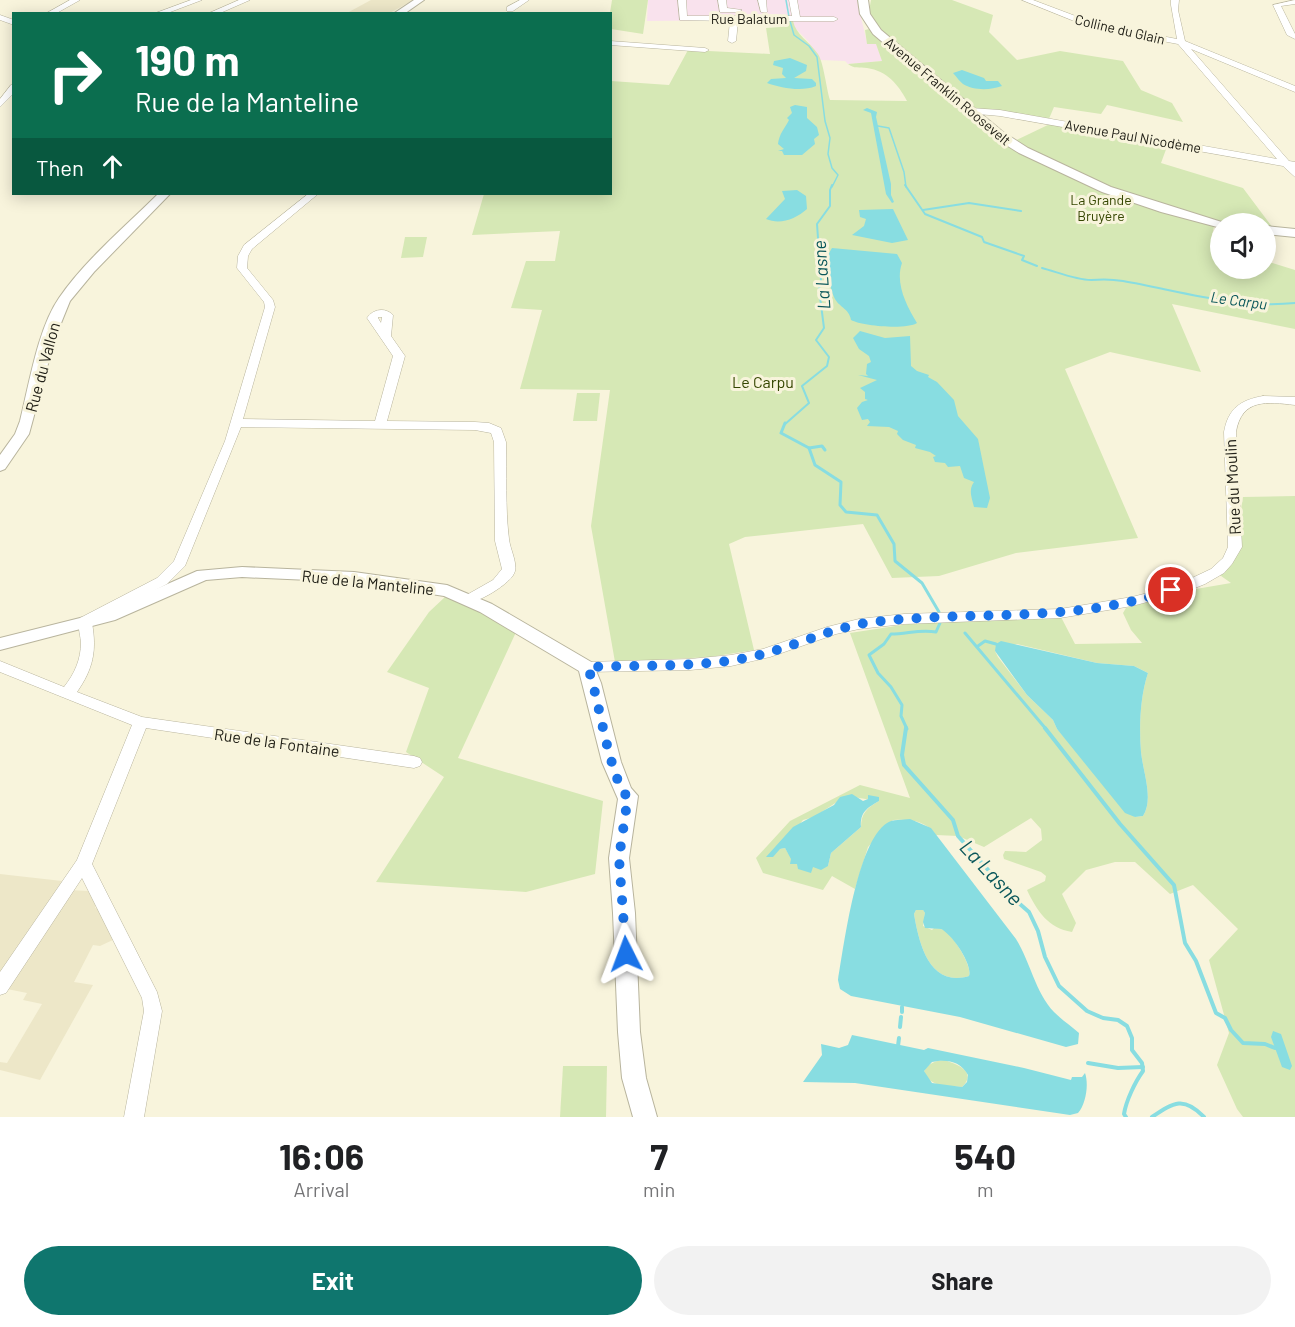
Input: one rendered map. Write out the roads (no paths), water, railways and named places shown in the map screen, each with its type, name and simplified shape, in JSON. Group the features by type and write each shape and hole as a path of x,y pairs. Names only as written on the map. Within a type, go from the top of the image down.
{"main road":[{"name":"Avenue Franklin Roosevelt","path":"863,0 865,14 873,28 999,135 1048,164 1150,204 1210,221"},
{"path":"1276,231 1295,233"}],"street":[{"path":"52,12 76,0"},
{"path":"162,12 198,0"},
{"path":"215,12 246,0"},
{"path":"401,12 420,0"},
{"path":"508,11 514,0"},
{"path":"508,11 525,0"},
{"name":"Rue Balatum","path":"682,0 683,18 734,18 796,14 834,19"},
{"path":"722,0 723,10 780,10 796,14 793,0"},
{"path":"762,0 764,10"},
{"name":"Colline du Glain","path":"1026,0 1092,25 1181,42 1295,89"},
{"path":"1175,0 1174,9 1180,27 1181,42 1290,164 1295,174"},
{"path":"1295,2 1277,5 1291,35 1295,37"},
{"path":"732,41 734,18"},
{"path":"612,43 705,50"},
{"path":"0,105 12,90"},
{"name":"Avenue Paul Nicodème","path":"970,111 1000,112 1290,164"},
{"name":"Rue du Vallon","path":"0,466 22,434 48,338 64,300 90,269 163,195"},
{"path":"68,693 77,681 89,654 85,621 162,581 180,563 237,423 270,307 269,302 242,268 243,255 248,247 312,195"},
{"path":"380,426 399,356 385,336"},
{"name":"Rue du Moulin","path":"588,667 748,658 798,644 839,628 922,617 1042,615 1160,594 1217,572 1230,558 1235,547 1231,418 1244,406 1256,400 1295,401"},
{"path":"237,423 489,427 498,434 502,541 509,569 507,575 498,583 468,600"},
{"name":"Rue de la Manteline","path":"0,644 109,616 187,581 217,573 354,577 447,591 468,600 588,667"},
{"name":"Rue de la Fontaine","path":"0,666 40,684 141,722 414,762"},
{"path":"588,667 594,682 609,756 620,786 628,796 619,858 629,1032 634,1078 645,1117"},
{"path":"0,987 84,864 141,722"},
{"path":"84,864 147,988 153,1011 134,1117"}],"water":[{"path":"790,58 807,65 806,71 794,78 812,79 816,86 792,89 767,83 771,79 786,78 782,74 783,68 773,65 774,61"},
{"path":"962,70 984,78 986,81 998,81 1002,86 982,89 967,86 953,73"},
{"path":"795,105 807,107 807,118 817,127 819,135 814,139 815,144 802,155 784,155 782,151 778,151 784,149 778,144 789,120 787,118 792,113 790,107"},
{"path":"867,108 877,112 876,117 894,202 892,203 886,194 871,113 863,110"},
{"path":"797,190 806,196 807,209 788,220 766,219 785,199 782,191"},
{"path":"893,209 908,240 892,243 852,235 864,226 866,219 860,217 859,210"},
{"path":"832,248 897,254 902,263 900,278 903,294 917,323 904,326 884,326 851,320 832,292 829,253"},
{"path":"860,331 885,338 910,336 911,366 929,375 928,377 937,382 954,400 958,416 978,439 990,498 987,508 974,507 971,491 974,482 964,478 960,466 948,467 945,463 935,462 933,457 936,456 915,448 916,445 903,440 897,434 898,431 889,427 867,426 870,422 868,419 862,420 857,408 862,402 868,400 865,399 865,392 860,388 877,380 858,375 868,376 866,374 867,364 871,362 869,356 859,349 853,338"},
{"path":"1001,641 1097,663 1134,666 1148,673 1143,692 1140,722 1141,752 1148,794 1143,816 1135,817 1125,813 1057,729 1053,720 1027,695 995,651 996,644"},
{"path":"852,794 863,801 868,799 868,795 879,797 879,801 865,811 861,827 831,853 828,866 821,870 813,867 811,873 798,869 797,864 790,864 791,859 785,848 780,849 773,857 766,857 793,827 834,805 840,797"},
{"path":"910,819 931,828 1016,939 1047,1004 1079,1033 1078,1044 1066,1047 960,1017 851,996 840,989 838,980 848,920 860,872 868,851 877,834 887,823","holes":["916,910 923,910 925,928 941,929 951,937 965,958 969,976 955,978 944,975 928,960 919,938 914,914"]},
{"path":"1273,1031 1281,1034 1292,1066 1290,1070 1282,1067 1271,1037"},
{"path":"852,1035 924,1050 928,1048 1071,1080 1072,1077 1082,1077 1085,1073 1086,1094 1078,1113 1070,1115 855,1083 803,1082 822,1055 821,1044 839,1048 848,1045","holes":["932,1062 955,1063 968,1075 967,1082 962,1087 932,1083 924,1071"]}],"waterway":[{"name":"La Lasne","path":"786,0 789,17"},
{"name":"La Lasne","path":"790,21 794,35 809,46 817,57 825,121 830,138 828,154 832,168 838,175 832,187"},
{"name":"Le Carpu","path":"878,126 889,128 904,172 906,186"},
{"name":"La Lasne","path":"784,425 809,403 802,386 827,366 829,357 816,340 824,328 819,289 821,280 817,224 830,206 832,185"},
{"name":"Le Carpu","path":"906,186 925,214 982,237 984,242 1024,256 1022,260 1037,266"},
{"path":"923,210 969,203 1021,211"},
{"name":"Le Carpu","path":"1042,268 1079,279 1119,280 1230,301 1252,304 1295,303"},
{"name":"La Lasne","path":"784,425 781,433 809,448"},
{"path":"809,448 822,446 825,450"},
{"name":"La Lasne","path":"809,448 815,465 841,482 840,505 846,512 877,515 894,544 895,561 922,583 939,612"},
{"name":"La Lasne","path":"907,729 901,716 902,705 891,687 878,673 869,655 884,644 891,634 936,632 940,623"},
{"path":"965,633 1046,729"},
{"path":"978,646 985,641 996,644"},
{"name":"La Lasne","path":"906,728 902,755 904,765 953,820 958,836 1013,898 1029,912 1038,931 1045,957 1059,986 1087,1011 1103,1018 1118,1020 1127,1026 1132,1038 1132,1050 1143,1067"},
{"path":"1045,728 1120,824 1174,885 1185,943 1196,961 1216,1013 1225,1018 1231,1030 1243,1043 1265,1044 1275,1048"},
{"path":"902,1007 902,1012"},
{"path":"900,1027 901,1017"},
{"path":"898,1046 899,1038"},
{"path":"1088,1063 1118,1068 1143,1067"},
{"name":"La Lasne","path":"1126,1117 1124,1114 1129,1098 1143,1071 1143,1067"},
{"name":"La Lasne","path":"1152,1117 1179,1104 1191,1106 1204,1117"}],"park label":[{"name":"La Grande Bruyère","path":"1101,208"}]}
